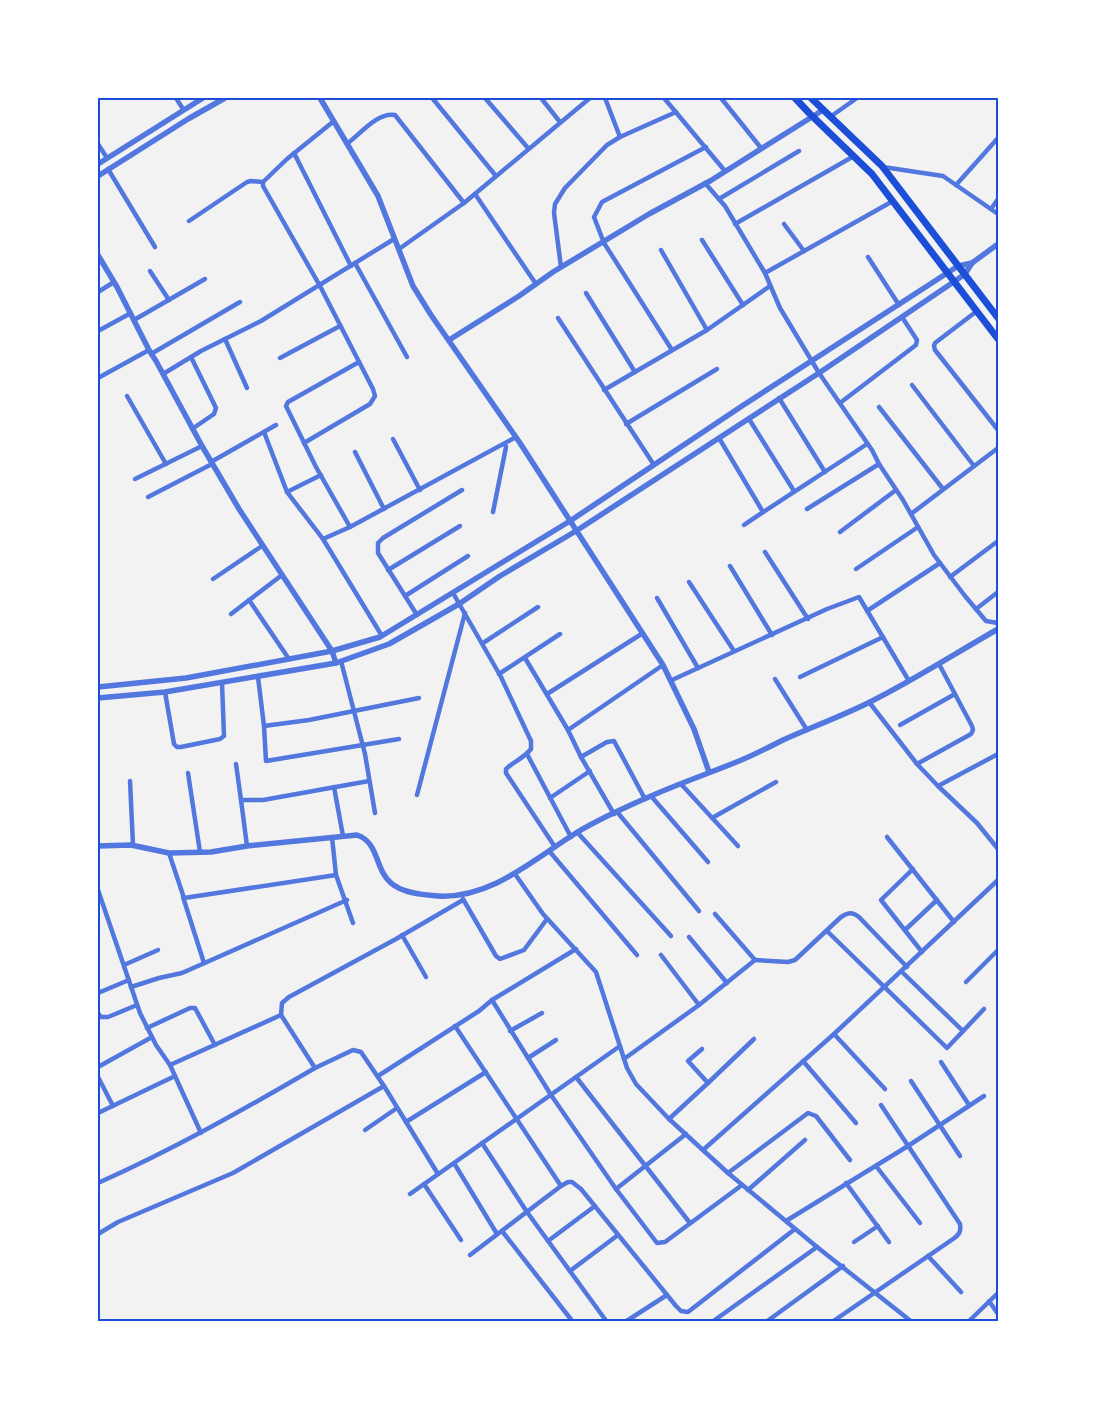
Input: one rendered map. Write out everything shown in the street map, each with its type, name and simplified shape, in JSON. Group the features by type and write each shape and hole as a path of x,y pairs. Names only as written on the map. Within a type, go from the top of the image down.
{"main road":[{"path":"795,98 872,174 998,338"},
{"path":"811,98 882,166 998,318"}],"street":[{"path":"176,98 183,109"},
{"path":"98,164 203,98"},
{"path":"98,176 225,98"},
{"path":"320,98 378,196 412,286 516,438 663,665 672,680 694,729 709,772"},
{"path":"485,98 528,148"},
{"path":"541,98 560,122"},
{"path":"399,249 464,203 590,98"},
{"path":"604,98 620,137"},
{"path":"664,98 725,171"},
{"path":"721,98 761,148"},
{"path":"830,117 857,98"},
{"path":"432,99 496,176"},
{"path":"449,340 561,268 650,214 706,183 823,110"},
{"path":"561,268 554,213 555,204 564,188 607,145 620,137 676,112"},
{"path":"348,143 380,117 395,114 464,203"},
{"path":"263,182 294,152 334,122"},
{"path":"956,185 998,138"},
{"path":"98,144 107,158"},
{"path":"672,350 604,243 594,217 602,202 706,147"},
{"path":"719,199 799,151"},
{"path":"294,152 353,265 407,357"},
{"path":"735,224 854,156"},
{"path":"882,166 943,176 998,214"},
{"path":"108,169 155,247"},
{"path":"189,221 247,182 251,180 263,182"},
{"path":"263,182 263,186 320,286 375,396 373,400 304,443"},
{"path":"706,183 735,224 765,273 780,308 812,361 868,444 940,563 986,620 998,623"},
{"path":"475,194 536,284"},
{"path":"991,209 998,199"},
{"path":"765,273 893,201"},
{"path":"784,224 804,251"},
{"path":"163,374 190,357 261,321 394,239"},
{"path":"702,240 743,305"},
{"path":"98,698 165,692 339,662 389,644 459,604 500,576 576,531 749,419 965,274 972,263 998,244"},
{"path":"661,250 706,330"},
{"path":"98,255 212,463 262,546 339,662 355,711 375,813"},
{"path":"868,257 899,305"},
{"path":"98,687 186,678 332,651 382,636 570,521 958,266 972,263"},
{"path":"150,270 169,300"},
{"path":"134,320 205,278"},
{"path":"98,292 114,282"},
{"path":"604,390 706,330 770,286"},
{"path":"586,293 635,372"},
{"path":"98,378 150,352 240,302"},
{"path":"977,310 935,343 934,346 935,350 998,430"},
{"path":"98,331 131,313"},
{"path":"840,403 916,345 917,340 902,317"},
{"path":"558,318 654,465"},
{"path":"280,358 340,326"},
{"path":"225,339 247,388"},
{"path":"190,357 216,408 214,414 192,429"},
{"path":"350,527 304,443 286,404 359,362"},
{"path":"626,424 717,369"},
{"path":"912,385 974,466"},
{"path":"127,396 166,464"},
{"path":"779,398 826,472"},
{"path":"879,407 943,489"},
{"path":"749,419 794,491"},
{"path":"148,497 212,463 276,425"},
{"path":"264,432 287,492 323,539 382,636"},
{"path":"323,539 350,527 516,438"},
{"path":"719,438 763,512"},
{"path":"392,439 420,490"},
{"path":"493,512 506,447 505,444"},
{"path":"744,525 868,444"},
{"path":"135,479 202,446"},
{"path":"911,514 998,448"},
{"path":"355,452 384,509"},
{"path":"807,510 879,464"},
{"path":"287,492 321,475"},
{"path":"417,615 378,553 378,543 383,538 462,490"},
{"path":"840,532 896,490"},
{"path":"388,570 460,526"},
{"path":"856,569 918,527"},
{"path":"950,577 998,541"},
{"path":"213,579 262,546"},
{"path":"765,552 808,619"},
{"path":"405,596 468,556"},
{"path":"867,611 940,563"},
{"path":"730,566 772,635"},
{"path":"231,614 282,575"},
{"path":"689,582 734,651"},
{"path":"976,609 998,592"},
{"path":"453,593 500,674 531,741 531,749 508,766 506,773 556,848"},
{"path":"672,680 858,597 909,681"},
{"path":"657,598 698,668"},
{"path":"250,600 289,659"},
{"path":"483,643 538,607"},
{"path":"417,795 465,613"},
{"path":"315,1068 281,1015 282,1003 289,996 402,935 462,898 515,874 577,832 648,798 739,761 869,702 998,629"},
{"path":"547,694 643,633"},
{"path":"500,674 560,634"},
{"path":"800,677 882,637"},
{"path":"525,658 616,813 699,911"},
{"path":"917,764 971,734 973,730 939,664"},
{"path":"568,730 663,665"},
{"path":"258,677 266,760 399,739"},
{"path":"775,679 807,730"},
{"path":"165,692 174,744 181,748 220,739 224,736 222,683"},
{"path":"900,725 956,694"},
{"path":"264,726 309,720 419,698"},
{"path":"869,702 917,764 977,823 998,849"},
{"path":"581,756 607,742 614,741 648,798 708,862"},
{"path":"526,754 571,837"},
{"path":"938,786 998,754"},
{"path":"236,764 247,846"},
{"path":"550,798 590,771"},
{"path":"188,773 200,852"},
{"path":"130,781 133,845"},
{"path":"241,800 263,800 369,781"},
{"path":"712,818 776,782"},
{"path":"681,784 738,846"},
{"path":"334,787 343,836"},
{"path":"577,832 671,936"},
{"path":"98,846 133,845 170,853 211,852 247,846 357,835 367,840 383,873 391,883 415,893 462,898"},
{"path":"332,837 336,874 353,923"},
{"path":"887,837 954,922"},
{"path":"550,852 637,955"},
{"path":"170,853 184,898 336,874"},
{"path":"170,853 204,963"},
{"path":"913,869 881,900 922,952"},
{"path":"515,874 547,919 596,972 627,1068 636,1084 669,1119 728,1173 912,1322"},
{"path":"703,1150 902,972 998,880"},
{"path":"98,890 100,905 124,964 137,1005 147,1028 170,1065 201,1133"},
{"path":"462,898 496,956 500,959 524,950 547,919"},
{"path":"131,987 182,973 346,900"},
{"path":"905,930 937,900"},
{"path":"624,1059 699,1005 755,960 788,962 795,960 841,917 848,913 859,917 907,967"},
{"path":"715,914 755,960"},
{"path":"827,931 947,1048 984,1009"},
{"path":"402,935 426,977"},
{"path":"688,937 727,983"},
{"path":"124,964 158,950"},
{"path":"378,1076 492,1000 576,950"},
{"path":"966,982 998,950"},
{"path":"661,955 699,1005"},
{"path":"902,972 963,1031"},
{"path":"98,993 129,980"},
{"path":"492,1000 551,1095 616,1189 657,1243 665,1242 742,1185"},
{"path":"98,1013 101,1017 108,1017 137,1005"},
{"path":"147,1028 190,1008 195,1008 215,1045"},
{"path":"510,1031 542,1012"},
{"path":"170,1065 281,1015"},
{"path":"455,1026 561,1186"},
{"path":"834,1034 885,1089"},
{"path":"98,1068 152,1037"},
{"path":"669,1119 754,1039"},
{"path":"528,1058 556,1040"},
{"path":"410,1194 620,1046"},
{"path":"702,1049 688,1062 708,1083"},
{"path":"98,1183 138,1165 226,1120 315,1068 353,1050 360,1052 378,1076 438,1174"},
{"path":"803,1061 856,1123"},
{"path":"941,1062 970,1105"},
{"path":"406,1122 486,1072"},
{"path":"98,1113 175,1076"},
{"path":"98,1077 113,1106"},
{"path":"576,1077 690,1223"},
{"path":"911,1081 960,1156"},
{"path":"98,1234 118,1222 233,1173 384,1086"},
{"path":"786,1221 908,1146 984,1096"},
{"path":"832,1322 959,1234 960,1224 881,1105"},
{"path":"365,1130 398,1108"},
{"path":"728,1173 808,1113 816,1116 850,1160"},
{"path":"616,1189 686,1134"},
{"path":"748,1190 805,1140"},
{"path":"482,1144 527,1212 607,1322"},
{"path":"454,1163 498,1234"},
{"path":"876,1166 920,1223"},
{"path":"470,1255 561,1186 572,1182 581,1188 667,1295 682,1311 688,1312 795,1229"},
{"path":"846,1183 889,1242"},
{"path":"424,1184 461,1240"},
{"path":"548,1241 594,1206"},
{"path":"854,1242 878,1226"},
{"path":"502,1231 573,1322"},
{"path":"570,1271 618,1235"},
{"path":"712,1322 817,1247"},
{"path":"928,1256 961,1292"},
{"path":"766,1322 843,1266"},
{"path":"968,1322 998,1293"},
{"path":"625,1322 667,1295"},
{"path":"989,1301 998,1314"}]}
